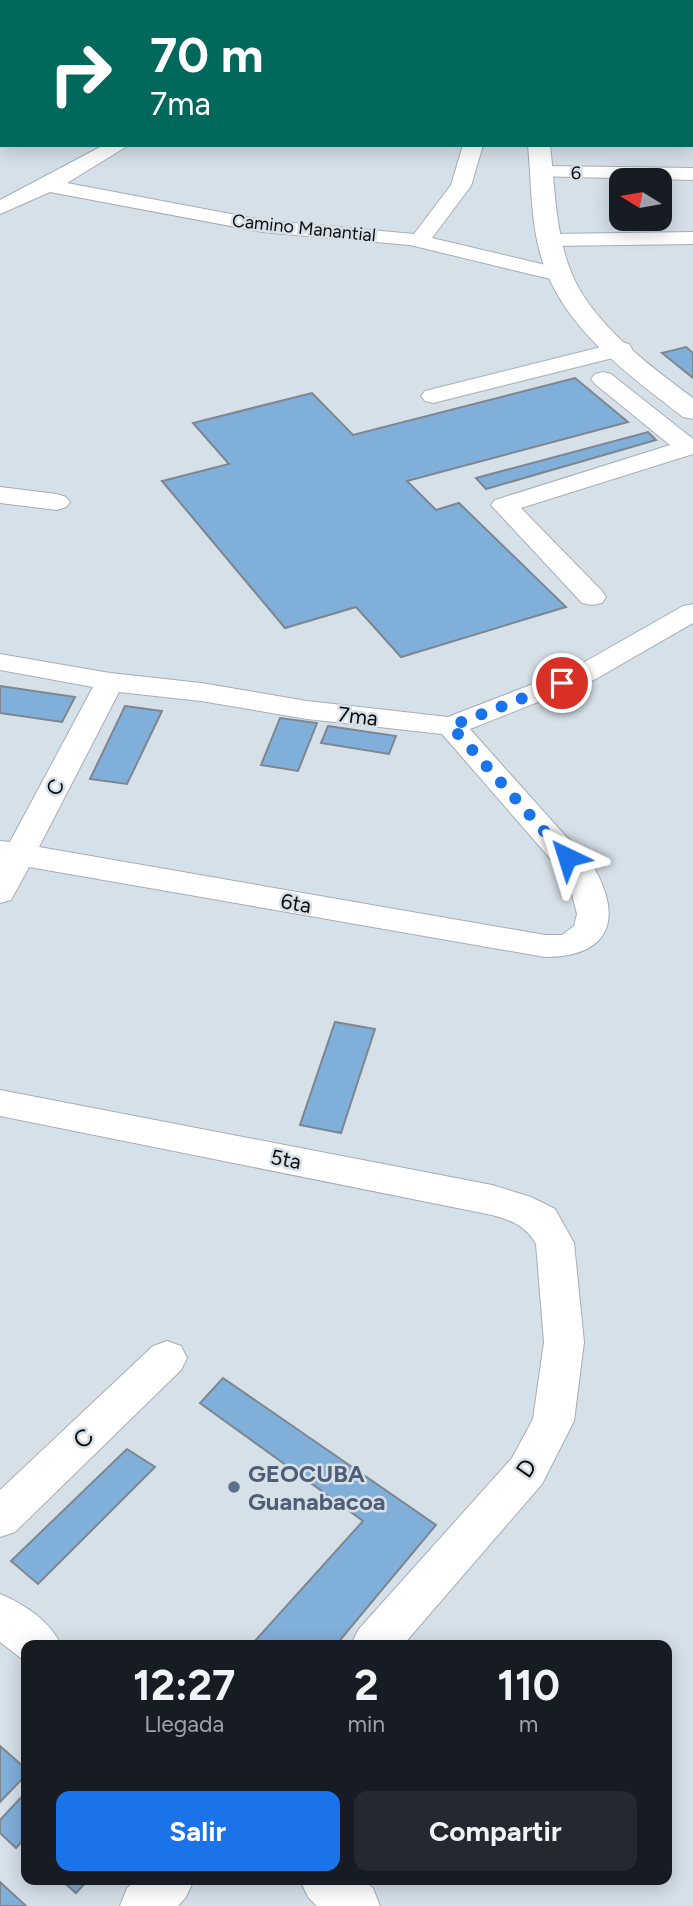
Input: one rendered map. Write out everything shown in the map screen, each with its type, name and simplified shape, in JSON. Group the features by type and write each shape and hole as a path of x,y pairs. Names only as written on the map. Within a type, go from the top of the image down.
{"main road":[{"path":"539,147 551,240 559,275 580,308 621,349 693,411"}],"street":[{"path":"0,208 115,147"},
{"path":"419,241 461,186 472,147"},
{"name":"6","path":"542,173 693,174"},
{"name":"Camino Manantial","path":"48,185 262,226 419,241 559,275"},
{"path":"0,226 27,194"},
{"path":"551,240 693,238"},
{"path":"433,396 621,349"},
{"path":"603,379 691,447"},
{"path":"592,597 504,505 691,447"},
{"path":"0,495 57,502"},
{"name":"7ma","path":"0,662 110,682 451,726 584,674 693,612"},
{"name":"C","path":"0,892 10,853 110,682"},
{"name":"6ta","path":"10,853 545,946 569,946 589,932 593,914 583,876 451,726"},
{"name":"5ta","path":"0,1102 492,1200 517,1207 542,1220 555,1242"},
{"name":"D","path":"378,1640 527,1471 553,1422 564,1342 555,1242"},
{"name":"C","path":"0,1518 167,1358"},
{"path":"0,1615 32,1640"},
{"path":"145,1906 164,1885"},
{"path":"331,1885 355,1906"}],"building":[{"path":"686,347 693,353 693,378 662,353"},
{"path":"575,378 628,422 407,481 436,510 459,503 566,607 401,657 356,607 285,628 162,481 229,464 193,423 312,393 353,435"},
{"path":"648,432 656,440 486,489 476,478"},
{"path":"0,686 75,697 62,722 0,713"},
{"path":"125,706 162,711 127,784 90,779"},
{"path":"280,718 317,723 298,771 261,765"},
{"path":"328,726 396,736 389,754 321,743"},
{"path":"335,1022 375,1029 341,1133 300,1125"},
{"path":"223,1378 436,1525 340,1640 256,1640 363,1521 200,1403"},
{"path":"127,1449 155,1467 38,1584 11,1561"},
{"path":"0,1746 21,1765 21,1780 0,1802"},
{"path":"21,1797 21,1842 16,1848 0,1833 0,1820"},
{"path":"0,1882 26,1906 0,1906"},
{"path":"67,1885 83,1885 76,1893"}],"place":[{"name":"GEOCUBA Guanabacoa","path":"234,1487"}],"route":[{"path":"562,683 451,726 567,857"}]}
